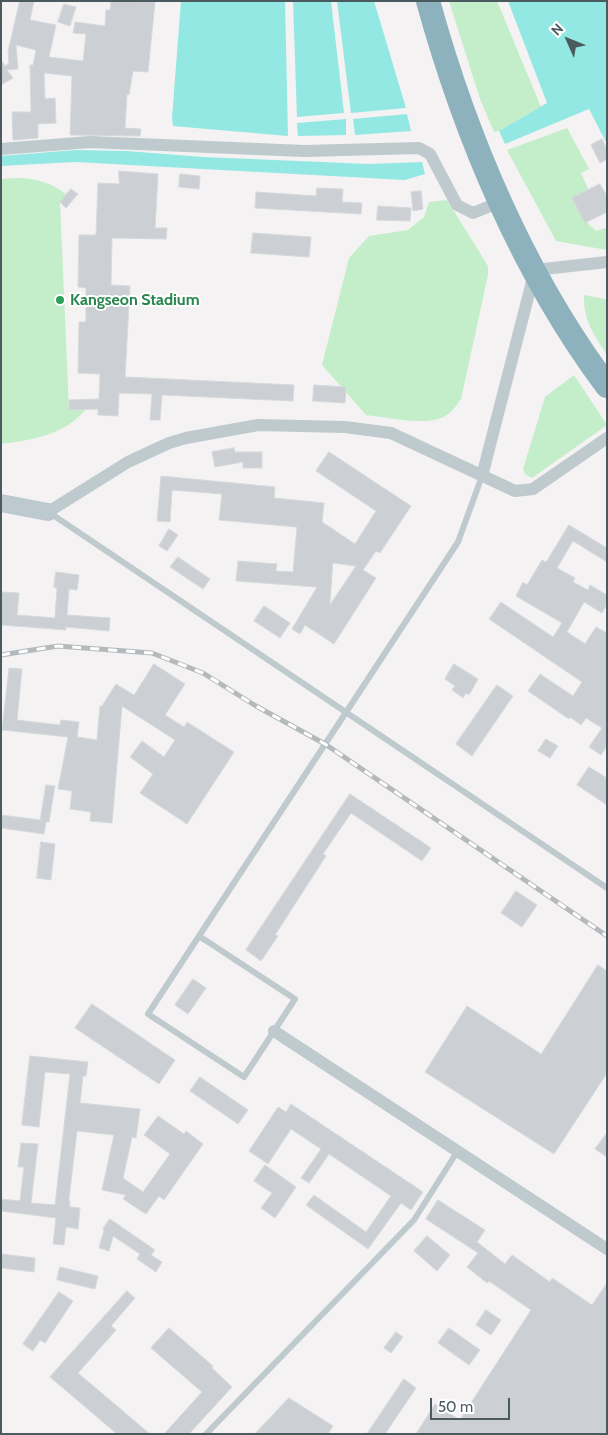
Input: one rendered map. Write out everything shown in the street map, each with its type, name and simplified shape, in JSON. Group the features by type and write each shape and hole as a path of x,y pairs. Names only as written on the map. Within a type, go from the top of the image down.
{"highway":[{"path":"428,1 450,75 500,202 563,320 607,386"}],"street":[{"path":"1,150 90,142 304,151 419,148 430,154 457,205 473,213 500,202"},
{"path":"482,476 535,270 607,262"},
{"path":"1,503 48,512 128,462 169,442 258,425 345,427 391,434 516,491 533,489 607,438"},
{"path":"274,1031 607,1249"}],"lane":[{"path":"199,936 295,999 244,1077 148,1014 199,936 346,713 458,542 482,476"},
{"path":"48,512 607,888"},
{"path":"206,1434 414,1220 457,1152"}],"green space":[{"path":"449,1 497,1 541,107 494,132 480,99"},
{"path":"567,128 589,169 581,173 590,193 576,200 589,225 597,231 607,229 607,250 556,241 507,150"},
{"path":"17,178 43,182 66,194 60,202 69,410 85,410 58,431 24,441 1,444 1,179"},
{"path":"447,200 488,266 488,275 461,399 450,413 428,421 366,415 322,365 349,258 369,236 408,230 424,217 429,202"},
{"path":"584,295 607,301 607,355 587,320"},
{"path":"574,375 607,425 532,478 525,474 523,469 545,397"}],"water":[{"path":"181,1 285,1 288,136 173,126 172,118"},
{"path":"293,1 331,1 344,113 297,117"},
{"path":"337,1 374,1 406,108 351,113"},
{"path":"508,1 607,1 607,144 589,109 505,144 499,131 547,103"},
{"path":"407,114 411,131 355,135 353,119"},
{"path":"346,119 346,135 298,136 297,123"},
{"path":"76,150 369,164 422,162 425,174 405,180 75,162 1,166 1,156"}],"building":[{"path":"20,1 34,1 30,20 56,25 49,57 83,61 86,34 73,33 75,22 105,26 106,10 110,10 111,1 155,2 148,72 133,71 129,95 127,94 125,128 141,129 140,136 70,135 72,76 44,73 45,99 55,98 56,123 38,124 38,138 13,140 12,112 31,112 30,65 33,65 36,50 16,45 18,69 7,70 13,78 1,85 1,60 5,66 9,63 8,52"},
{"path":"64,4 76,7 70,26 58,22"},
{"path":"602,139 607,149 607,159 600,163 591,145"},
{"path":"119,171 158,174 155,228 167,228 166,239 112,238 111,285 130,286 125,377 294,385 293,401 162,395 160,420 150,420 152,394 119,393 118,416 98,415 98,409 69,410 69,400 99,399 100,374 78,373 79,322 86,322 86,288 78,287 79,235 96,235 98,183 119,184"},
{"path":"180,174 200,176 199,189 179,187"},
{"path":"600,184 607,196 607,212 585,223 572,198"},
{"path":"317,188 343,189 342,202 362,203 361,214 255,208 256,192 316,196"},
{"path":"71,189 78,194 66,208 60,202"},
{"path":"421,191 423,209 413,211 411,192"},
{"path":"378,206 411,208 410,221 377,220"},
{"path":"253,233 311,237 309,257 251,253"},
{"path":"314,385 346,387 345,403 313,401"},
{"path":"234,448 235,452 262,452 262,468 243,468 243,462 215,467 212,452"},
{"path":"329,452 411,506 380,553 376,551 363,570 376,578 334,644 305,625 300,634 292,629 317,587 236,581 238,561 277,564 276,571 293,572 297,527 219,520 222,494 172,490 170,522 157,521 161,476 275,487 274,498 324,503 322,522 355,544 376,511 316,471","holes":["333,563 356,566 330,605"]},
{"path":"569,525 607,548 607,562 573,541 557,568 575,578 573,582 588,590 590,585 607,595 607,604 602,613 584,602 567,632 585,644 596,627 607,633 607,746 601,755 589,747 602,728 586,718 581,725 570,717 569,719 528,691 540,674 573,696 582,682 489,619 501,602 553,637 562,623 516,596 523,582 527,585 542,560 546,562"},
{"path":"169,529 178,535 167,551 159,546"},
{"path":"178,557 210,579 203,589 170,567"},
{"path":"56,572 79,575 77,590 69,589 67,615 110,618 109,631 66,627 66,630 1,625 1,592 19,593 17,615 55,618 57,588 54,587"},
{"path":"264,606 290,623 280,638 254,621"},
{"path":"154,664 185,684 165,715 184,727 187,722 234,752 187,824 140,793 153,774 130,757 142,741 164,757 175,740 122,706 112,823 90,821 91,812 70,809 72,791 58,789 68,737 2,730 9,668 22,669 17,720 60,725 61,720 79,722 77,737 97,740 100,706 102,706 116,684 134,695"},
{"path":"454,664 478,679 469,695 466,693 463,698 452,690 455,686 445,679"},
{"path":"497,685 513,696 472,756 456,744"},
{"path":"546,739 558,746 550,758 538,751"},
{"path":"589,767 607,778 607,805 577,785"},
{"path":"46,785 55,786 49,822 46,822 44,834 1,828 1,815 40,820"},
{"path":"350,794 431,848 422,861 351,813 323,854 326,856 275,935 278,936 261,961 246,950"},
{"path":"41,842 55,844 51,880 37,878"},
{"path":"516,891 537,905 522,927 501,913"},
{"path":"598,965 607,971 607,1073 554,1154 425,1072 467,1006 541,1054"},
{"path":"193,979 206,988 188,1014 175,1005"},
{"path":"92,1004 175,1060 159,1084 75,1028"},
{"path":"30,1056 88,1062 86,1076 83,1076 80,1103 140,1109 136,1138 132,1137 123,1178 143,1192 170,1154 144,1135 158,1116 184,1134 186,1131 203,1144 164,1200 159,1196 146,1214 123,1199 126,1195 102,1190 114,1135 77,1131 69,1199 70,1207 80,1208 78,1229 66,1227 64,1245 53,1244 56,1218 1,1211 1,1199 20,1201 24,1167 18,1167 21,1143 38,1144 31,1203 55,1205 70,1074 45,1072 39,1127 22,1125"},
{"path":"200,1077 248,1110 238,1124 190,1091"},
{"path":"291,1104 423,1192 411,1210 401,1203 368,1249 306,1205 314,1195 366,1232 391,1196 329,1154 309,1183 301,1178 321,1149 291,1129 268,1164 249,1151 278,1107 286,1112"},
{"path":"607,1133 607,1157 595,1149"},
{"path":"265,1165 296,1187 275,1218 261,1208 272,1193 254,1181"},
{"path":"438,1200 485,1230 477,1242 505,1264 512,1255 550,1282 552,1278 592,1305 607,1283 607,1434 416,1434 435,1404 460,1420 531,1310 489,1281 487,1283 467,1267 478,1253 426,1219"},
{"path":"110,1219 155,1250 151,1255 162,1262 156,1272 137,1259 140,1254 113,1236 109,1251 99,1248 103,1229"},
{"path":"427,1236 450,1255 437,1271 414,1251"},
{"path":"1,1254 35,1258 34,1272 1,1268"},
{"path":"60,1267 98,1276 95,1289 57,1280"},
{"path":"127,1291 135,1298 111,1326 116,1330 78,1373 150,1434 117,1434 50,1377"},
{"path":"59,1292 73,1301 45,1343 40,1340 33,1351 23,1344"},
{"path":"486,1310 501,1320 491,1335 476,1325"},
{"path":"169,1328 213,1366 212,1368 232,1387 189,1434 164,1434 202,1392 151,1348"},
{"path":"449,1328 480,1350 469,1365 438,1343"},
{"path":"396,1332 403,1337 391,1353 384,1348"},
{"path":"404,1379 416,1388 385,1434 367,1434"},
{"path":"289,1398 333,1426 328,1434 255,1434"}],"railway":[{"path":"1,655 58,646 152,653 203,673 256,706 325,744 607,936"}],"place":[{"name":"Kangseon Stadium","path":"60,300"}]}
